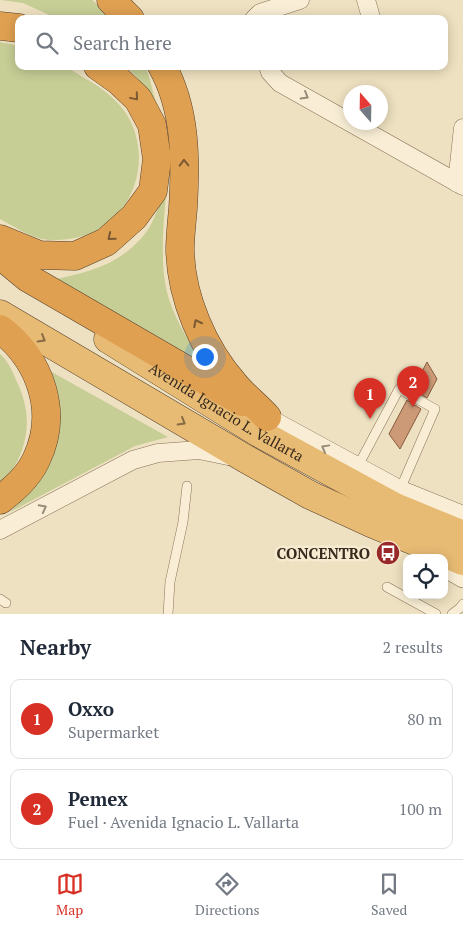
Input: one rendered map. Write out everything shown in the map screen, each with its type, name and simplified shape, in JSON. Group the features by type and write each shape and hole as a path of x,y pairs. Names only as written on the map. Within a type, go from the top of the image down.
{"highway":[{"path":"111,0 126,15"},
{"path":"0,26 15,28"},
{"path":"0,239 39,255 75,256 106,242 134,218 154,191 157,159 152,124 138,98 104,70"},
{"path":"164,70 176,102 184,138 185,171 180,249 184,283 194,318 215,356 234,384 267,417"},
{"path":"0,255 28,278 267,417"},
{"name":"Avenida Ignacio L. Vallarta","path":"0,271 259,433 397,498 463,535"},
{"name":"Avenida Ignacio L. Vallarta","path":"0,314 310,495 371,523 463,561"},
{"path":"0,329 28,358 43,388 48,412 44,437 36,460 21,483 0,500"}],"street":[{"path":"259,15 300,0"},
{"path":"269,70 280,82 460,185 463,128"},
{"name":"Avenida Ignacio L. Vallarta","path":"267,417 358,466 397,498 463,515"},
{"path":"0,530 133,460 158,453 198,450 246,459"},
{"path":"371,523 424,554"},
{"path":"448,568 463,577"}],"lane":[{"path":"358,466 399,389 436,409 397,498"},
{"path":"168,614 170,582 183,522 187,486"},
{"path":"387,587 436,614"},
{"path":"452,614 463,604"}],"green space":[{"path":"1,0 92,0 109,15 49,15 23,3"},
{"path":"0,42 15,45 15,70 70,70 103,90 125,112 134,130 138,149 138,168 134,187 125,204 113,218 98,230 74,238 46,240 20,230 0,219"},
{"path":"129,70 147,70 157,106 136,76"},
{"path":"167,183 163,243 166,289 177,318 203,363 57,279 105,265 135,245 148,230"},
{"path":"0,354 10,366 22,395 27,423 26,436 17,462 0,488"},
{"path":"41,366 168,437 135,446 10,512 31,491 45,470"}],"building":[{"path":"427,362 437,379 427,398 413,389"},
{"path":"407,400 421,409 400,449 389,434"}],"place":[{"name":"Pemex","path":"413,407"},
{"name":"Oxxo","path":"370,419"},
{"name":"CONCENTRO","path":"388,553"}]}
